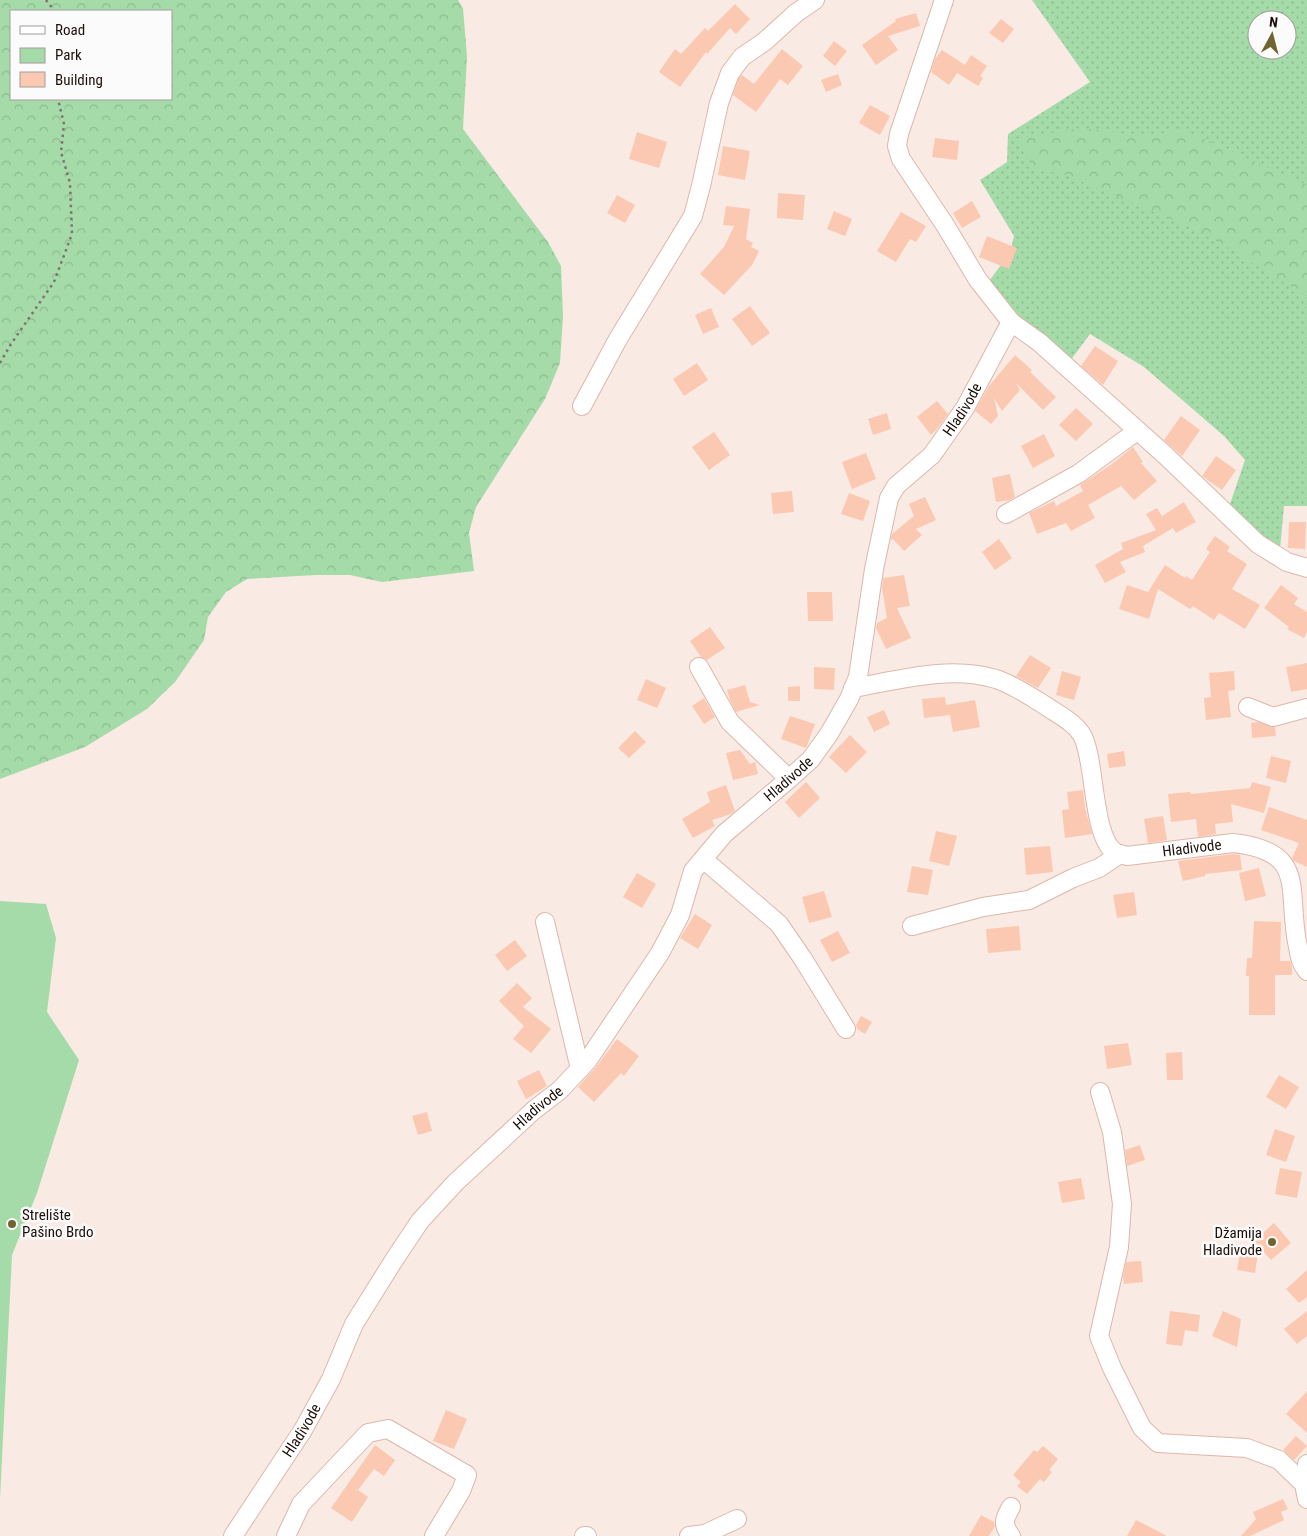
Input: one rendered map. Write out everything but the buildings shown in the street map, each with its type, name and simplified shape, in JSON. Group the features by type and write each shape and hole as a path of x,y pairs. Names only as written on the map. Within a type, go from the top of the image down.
{"street":[{"path":"582,406 618,340 693,216 702,186 719,103 730,73 742,57 764,42 796,12 814,0"},
{"path":"944,0 899,134 897,146 900,159 945,225 978,280 1011,322 1039,342 1165,455 1258,544 1287,562 1307,568"},
{"name":"Hladivode","path":"233,1536 304,1430 331,1379 354,1324 420,1221 456,1182 534,1110 560,1090 588,1060 660,953 680,915 693,871 724,834 811,758 829,734 849,699 858,677 874,569 889,498 896,486 932,455 959,416 1011,322"},
{"path":"1006,514 1078,474 1137,431"},
{"path":"699,667 730,722 789,779"},
{"path":"853,688 949,672 974,674 997,680 1028,694 1074,725 1083,736 1092,767 1098,815 1106,843 1116,853 1120,854"},
{"path":"1248,707 1273,717 1307,708"},
{"name":"Hladivode","path":"1120,854 1127,856 1233,843 1248,844 1262,848 1277,857 1288,869 1292,883 1300,962 1307,971"},
{"path":"912,926 983,907 1029,900 1073,878 1099,868 1120,854"},
{"path":"703,859 778,924 803,959 846,1029"},
{"path":"545,922 580,1068"},
{"path":"1100,1092 1112,1132 1122,1204 1119,1247 1099,1336 1112,1368 1142,1428 1158,1443 1247,1448 1279,1460 1306,1492"},
{"path":"286,1536 301,1504 368,1433 388,1429 467,1475 461,1490 434,1536"},
{"path":"1306,1492 1307,1464"},
{"path":"1011,1507 1005,1520 1006,1529 1011,1536"},
{"path":"689,1536 705,1534 737,1519"}],"path":[{"path":"0,364 11,344 54,282 72,234 70,183 61,152 64,124 58,100"}],"green space":[{"path":"0,0 458,0 463,8 467,57 463,129 548,242 561,266 563,316 560,363 545,399 476,507 469,533 474,571 382,582 350,575 247,579 226,592 208,617 204,640 175,682 147,709 85,747 0,779"},
{"path":"1032,0 1307,0 1307,506 1284,506 1280,549 1260,536 1230,504 1245,460 1224,436 1144,367 1090,334 1070,361 1014,315 989,281 1010,253 1014,236 980,180 1007,162 1008,134 1090,82"},
{"path":"1082,128 1143,136 1184,130 1307,185 1307,296 1200,231 1063,174 1034,169 1015,139"},
{"name":"Strelište Pašino Brdo","path":"0,901 46,904 56,938 47,1012 79,1060 37,1193 12,1255 0,1499"}],"place":[{"name":"Strelište Pašino Brdo","path":"12,1224"},
{"name":"Džamija Hladivode","path":"1272,1242"}]}
